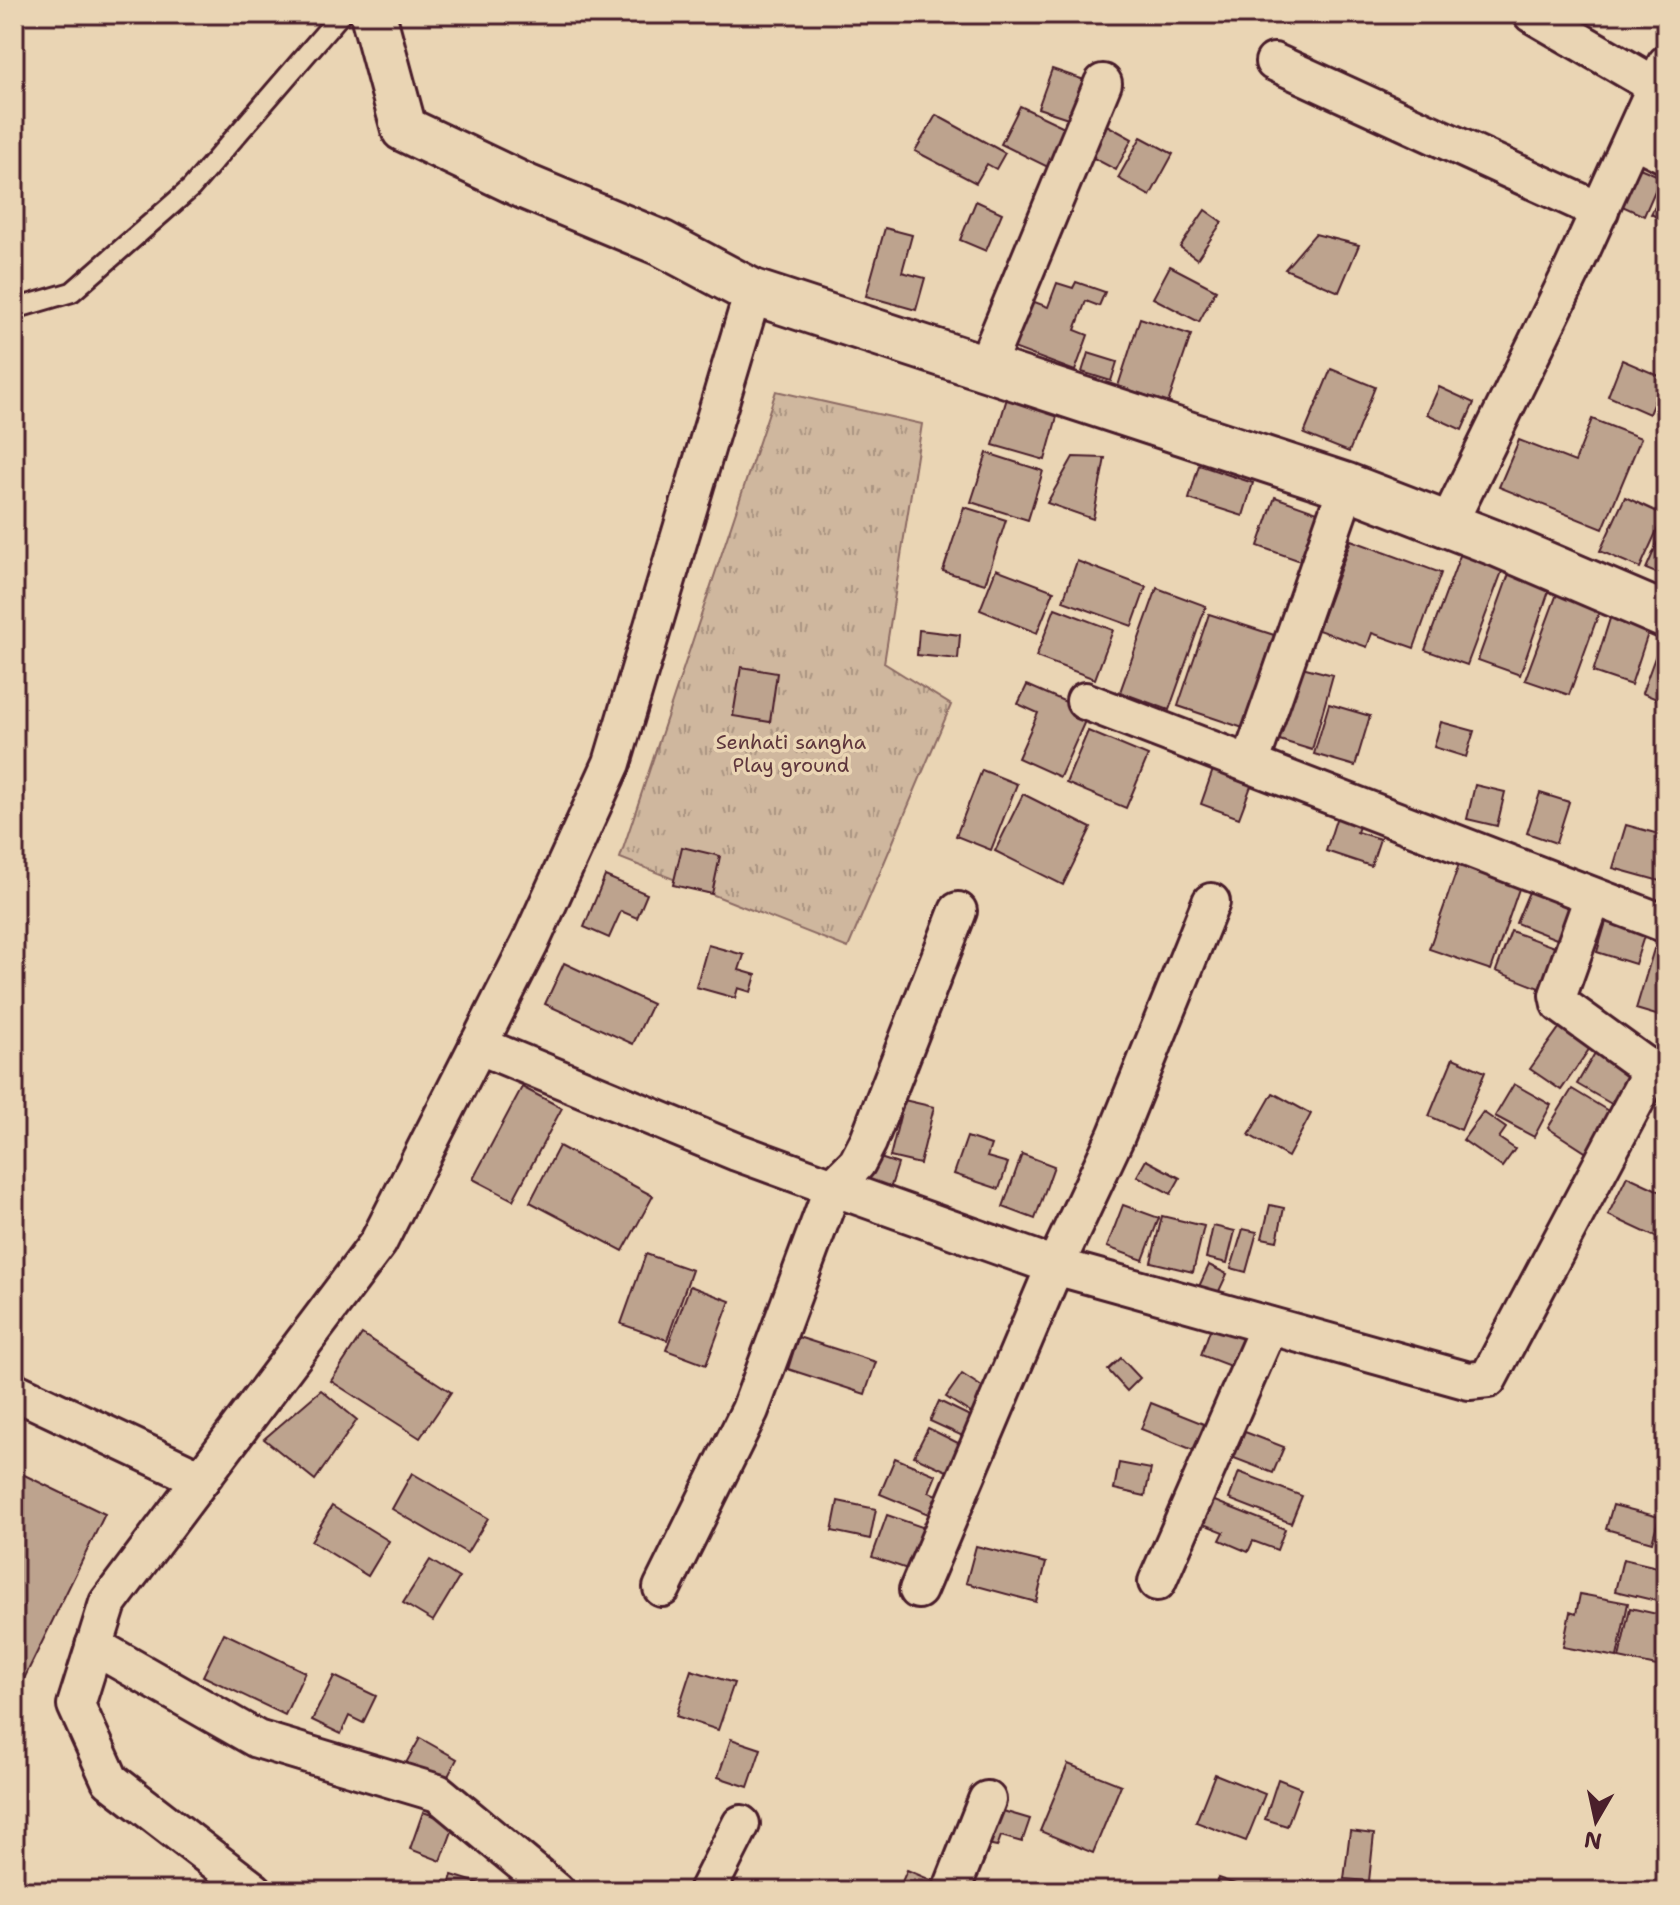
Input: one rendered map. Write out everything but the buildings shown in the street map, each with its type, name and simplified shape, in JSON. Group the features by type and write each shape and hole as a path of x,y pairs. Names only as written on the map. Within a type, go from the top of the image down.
{"street":[{"path":"373,14 404,129 526,187 661,243 753,292 1347,486 1666,616"},
{"path":"1447,526 1600,211 1661,75 1532,14"},
{"path":"1274,62 1600,211"},
{"path":"985,368 1103,83"},
{"path":"1634,139 1666,155"},
{"path":"254,1891 110,1780 76,1705 94,1646 108,1603 378,1243 530,943 612,763 753,292"},
{"path":"1250,764 1347,486"},
{"path":"1085,701 1593,897 1664,917"},
{"path":"478,1045 737,1152 1055,1266 1469,1381 1488,1379 1647,1079 1643,1064 1560,1004 1558,995 1593,897"},
{"path":"918,1590 1055,1266 1116,1136 1211,902"},
{"path":"662,1588 750,1410 833,1187 857,1163 868,1142 958,911"},
{"path":"1157,1582 1269,1326"},
{"path":"14,1391 201,1479"},
{"path":"94,1646 257,1739 438,1793 556,1891"},
{"path":"951,1891 987,1800"},
{"path":"707,1891 741,1824"}],"lane":[{"path":"14,309 72,292 191,188 341,14"}],"green space":[{"name":"Senhati sangha Play ground","path":"776,391 922,424 884,663 951,705 848,948 620,858"}]}
